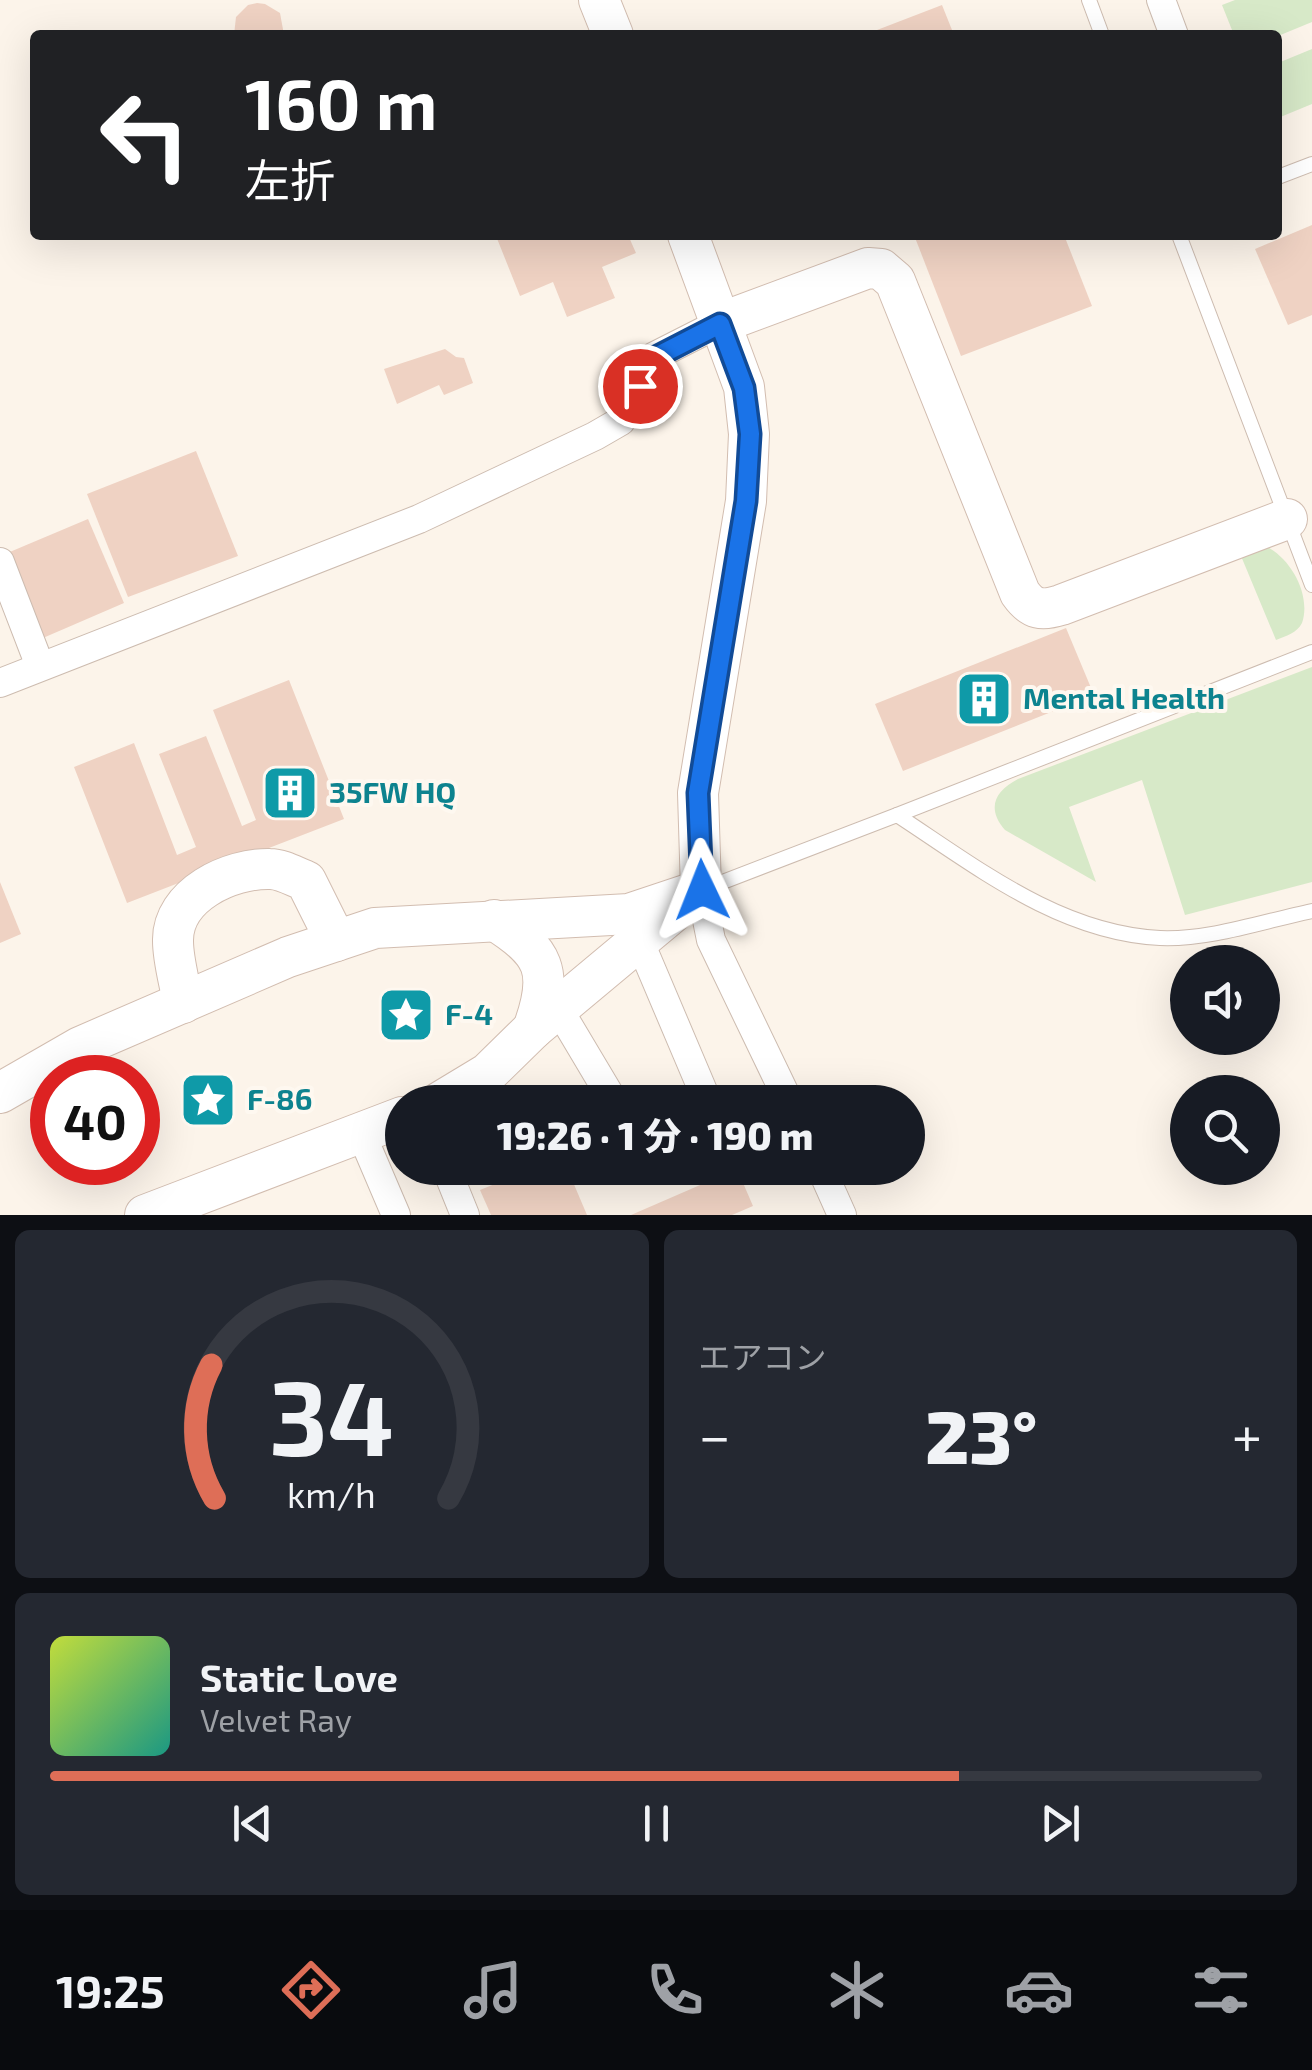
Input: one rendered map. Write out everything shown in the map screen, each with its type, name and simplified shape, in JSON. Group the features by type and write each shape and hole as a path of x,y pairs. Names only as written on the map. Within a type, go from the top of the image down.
{"street":[{"path":"599,0 612,30"},
{"path":"1161,0 1172,30"},
{"path":"690,240 744,388 750,434 746,501 698,793 702,890 711,940 781,1085"},
{"path":"0,683 418,519 596,436 621,421 654,358 720,324 868,268 880,270 896,281 1020,593 1032,607 1062,605 1287,519"},
{"path":"0,562 40,666"},
{"path":"183,1002 172,938 180,911 201,890 245,871 274,868 306,881 336,941"},
{"path":"0,1092 80,1047 288,958 375,928 628,914 702,890"},
{"path":"468,1085 488,1073 545,1018 702,890"},
{"path":"494,920 524,939 540,961 545,1018 600,1085"},
{"path":"638,940 700,1085"},
{"path":"145,1215 385,1123"},
{"path":"361,1132 396,1215"},
{"path":"453,1185 465,1215"},
{"path":"829,1185 842,1215"}],"lane":[{"path":"1089,0 1100,30"},
{"path":"1282,175 1312,164"},
{"path":"1181,240 1312,585"},
{"path":"702,890 1312,652"},
{"path":"897,815 1026,899 1102,928 1161,938 1217,932 1312,911"}],"green space":[{"path":"1235,0 1312,0 1312,22 1282,34 1282,30 1232,30 1222,5"},
{"path":"1312,49 1312,104 1282,116 1282,61"},
{"path":"1263,545 1289,566 1304,600 1300,626 1276,640 1241,556"},
{"path":"1312,667 1312,882 1185,915 1142,780 1069,807 1096,882 1005,830 999,822 996,801 1018,779"}],"building":[{"path":"265,4 280,13 283,30 235,30 236,17 248,5"},
{"path":"942,5 952,30 877,30"},
{"path":"1312,225 1312,315 1288,325 1255,249"},
{"path":"498,240 630,240 636,253 602,267 615,298 567,317 553,282 520,296"},
{"path":"916,240 1066,240 1092,306 961,356"},
{"path":"445,349 464,358 473,383 444,395 439,385 397,404 384,369"},
{"path":"196,451 238,556 128,597 87,494"},
{"path":"88,519 124,603 36,641 5,554"},
{"name":"Mental Health","path":"1066,628 1094,695 903,771 875,704"},
{"name":"35FW HQ","path":"289,680 344,819 127,903 74,767 134,743 177,855 196,847 159,754 206,736 242,826 256,820 213,710"},
{"path":"0,882 21,934 0,943"},
{"path":"492,1185 574,1185 587,1215 491,1215 480,1190"},
{"path":"700,1185 744,1185 753,1206 732,1215 631,1215"}],"place":[{"name":"Mental Health","path":"984,699"},
{"name":"35FW HQ","path":"290,793"},
{"name":"F-4","path":"406,1015"},
{"name":"F-86","path":"208,1100"}],"route":[{"path":"640,386 654,358 684,339 720,324 744,388 750,434 746,501 698,793 702,890"}]}
